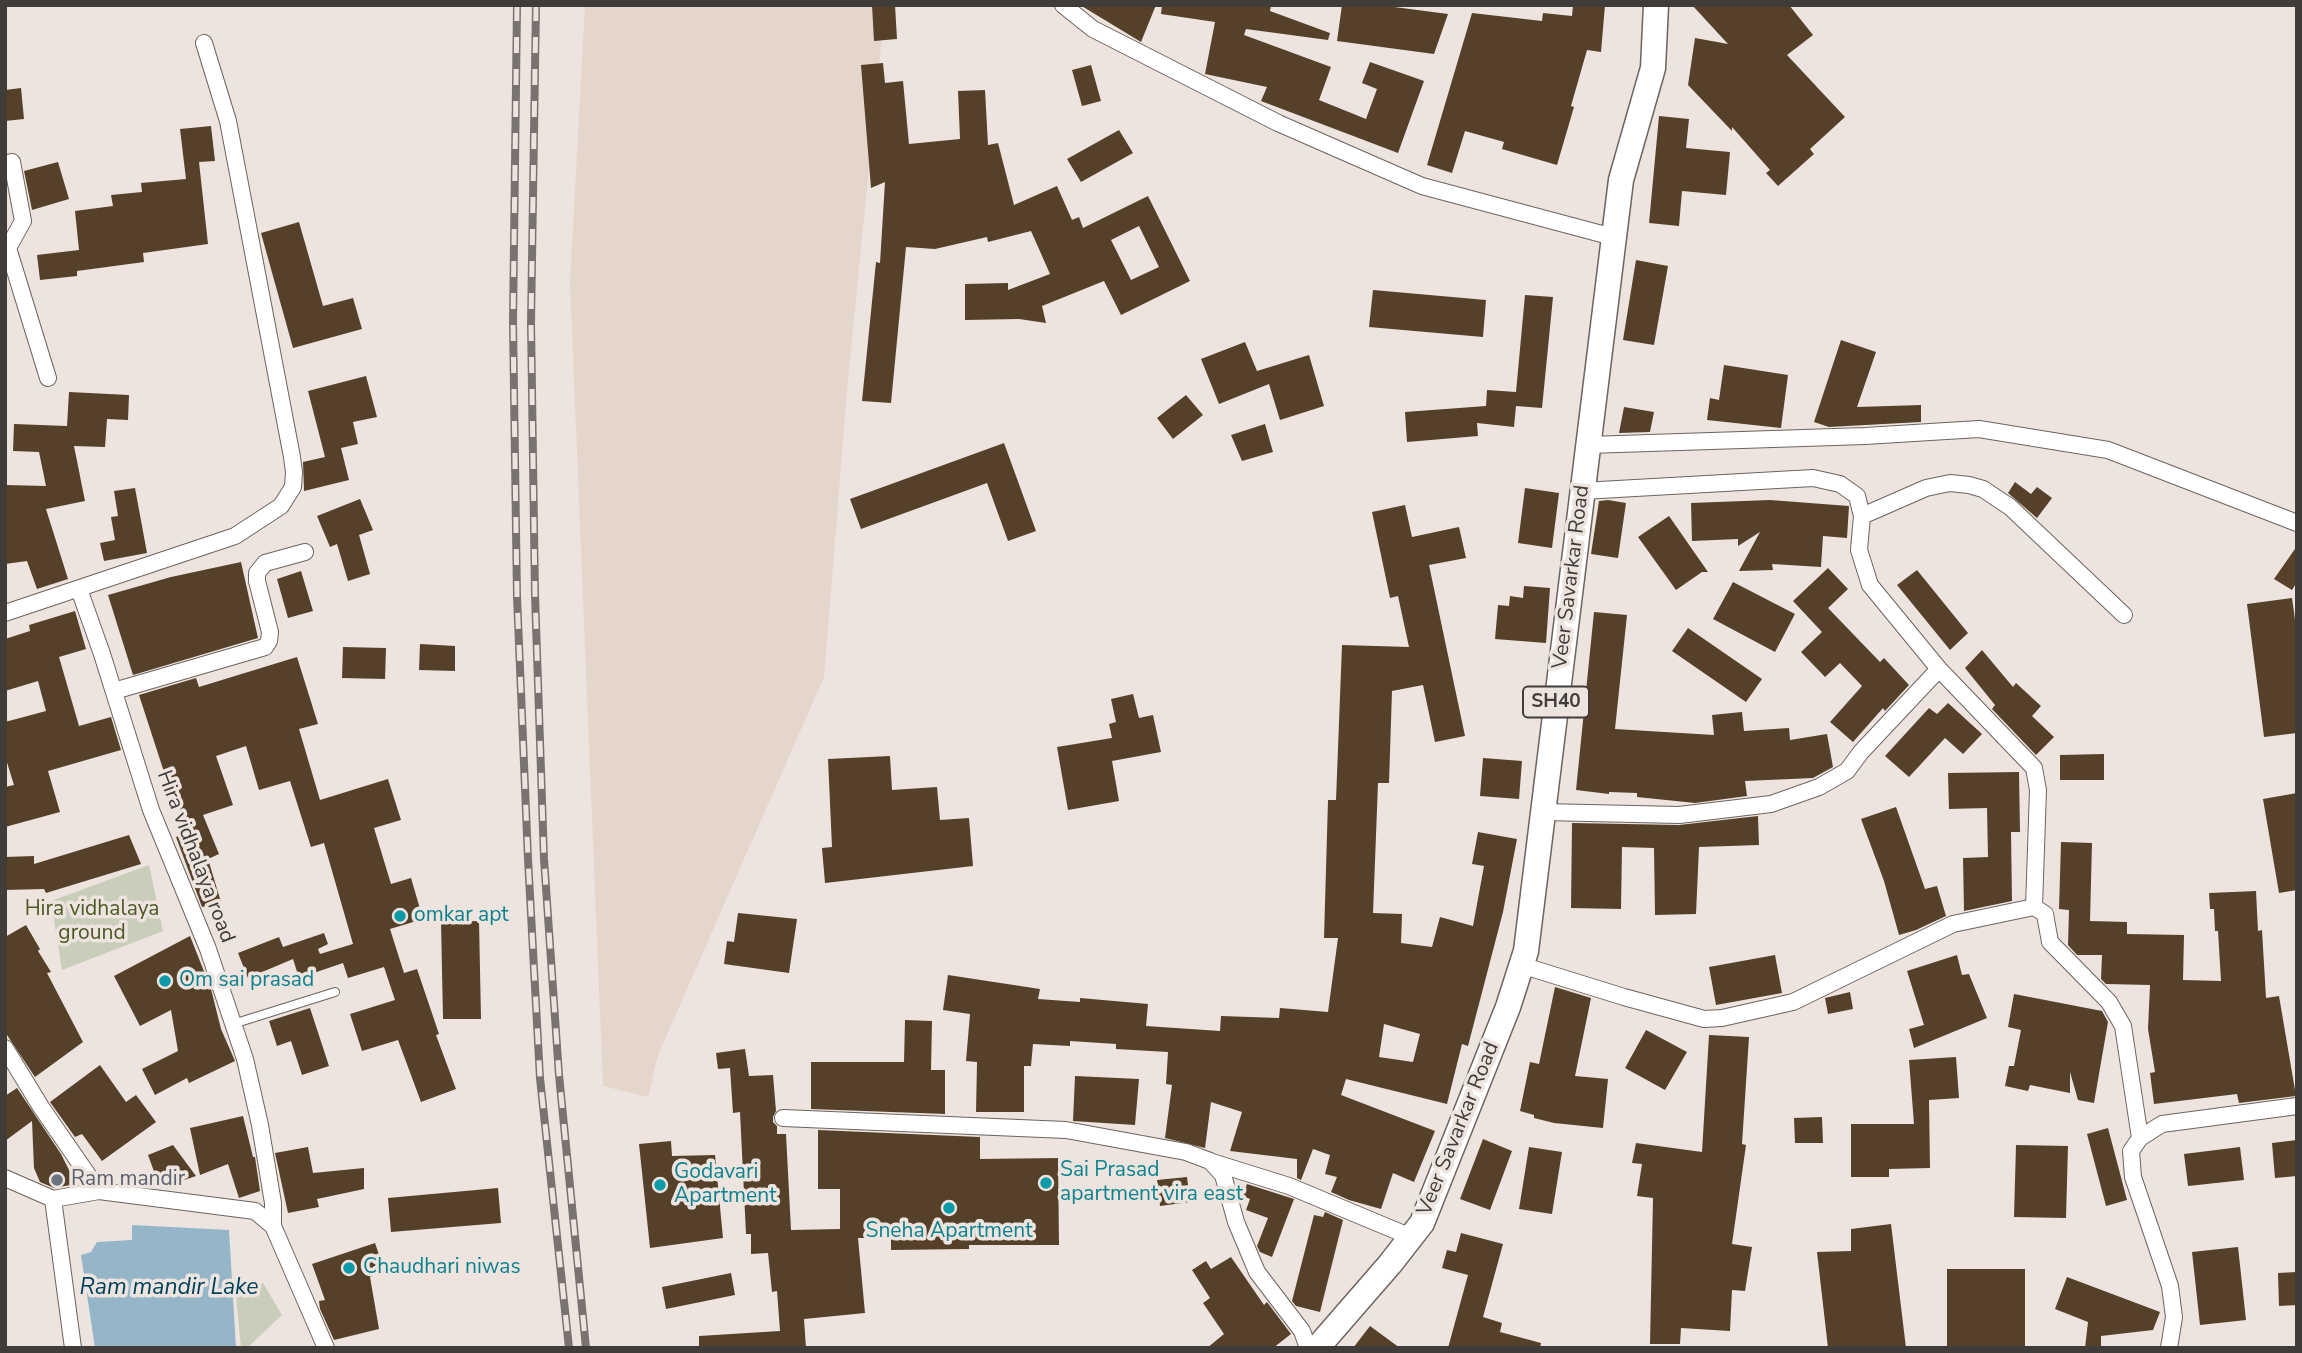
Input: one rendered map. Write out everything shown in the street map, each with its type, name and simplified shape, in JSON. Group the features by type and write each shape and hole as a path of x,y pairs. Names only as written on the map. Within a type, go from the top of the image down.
{"main road":[{"name":"Veer Savarkar Road","path":"1317,1348 1422,1223 1503,1020 1525,951 1620,180 1653,68 1656,5"}],"street":[{"path":"1063,5 1093,29 1278,123 1422,186 1613,237"},
{"path":"5,613 235,536 281,506 293,487 292,457 228,121 204,43"},
{"path":"5,164 12,162 23,221 8,248 48,378"},
{"path":"1588,445 1865,436 1979,429 2108,450 2297,523"},
{"path":"1582,491 1813,478 1840,484 1857,496 1862,516 1859,550 1870,585 1938,669 2034,768 2038,790 2034,907"},
{"path":"1862,516 1926,488 1950,483 1983,489 2010,507 2124,615"},
{"path":"114,691 265,647 270,632 257,573 265,564 304,552"},
{"name":"Hira vidhalaya road","path":"79,589 152,810 208,949 245,1059 260,1125 273,1203 273,1226"},
{"path":"1543,812 1679,815 1771,804 1819,787 1847,771 1861,752 1938,669"},
{"path":"1521,965 1704,1019 1722,1018 1793,1002 1953,925 2034,907 2045,914 2050,942 2109,1002 2123,1026 2140,1138"},
{"path":"5,1048 41,1107 99,1191"},
{"path":"2169,1348 2174,1317 2170,1286 2133,1177 2132,1151 2140,1138 2162,1124 2297,1106"},
{"path":"783,1118 1066,1130 1186,1152 1289,1186 1411,1237"},
{"path":"1210,1161 1223,1175 1236,1222 1257,1272 1302,1331 1308,1348"},
{"path":"5,1178 53,1199 99,1191 255,1211 273,1226 326,1348"},
{"path":"53,1199 73,1348"}],"lane":[{"path":"233,1024 335,992"}],"shaded area":[{"path":"585,5 881,5 882,36 848,380 824,677 658,1055 648,1097 603,1086 570,282"}],"green space":[{"name":"Hira vidhalaya ground","path":"149,865 163,931 62,970 51,901"},
{"path":"263,1283 282,1315 247,1348 241,1348 236,1295"}],"water":[{"name":"Ram mandir Lake","path":"132,1225 229,1230 236,1348 95,1348 81,1255 91,1252 97,1242 132,1240"}],"building":[{"path":"872,5 895,5 897,39 874,41"},
{"path":"1080,5 1156,5 1141,42"},
{"path":"1162,5 1271,5 1270,11 1330,33 1328,40 1246,29 1244,35 1331,67 1319,100 1366,119 1377,89 1362,83 1370,62 1424,81 1398,153 1261,101 1267,87 1205,74 1215,22 1161,14"},
{"path":"1342,5 1379,5 1448,14 1434,54 1337,41"},
{"path":"1573,5 1605,5 1601,52 1587,50 1557,165 1502,149 1504,142 1465,131 1452,173 1427,165 1472,13 1542,21 1543,13 1572,16"},
{"path":"1692,5 1789,5 1813,35 1787,55 1845,117 1810,149 1814,154 1778,186 1766,173 1770,170 1732,127 1732,131 1688,85 1695,38 1728,44"},
{"path":"883,63 885,83 903,81 909,144 960,139 958,91 985,90 988,145 998,143 1014,205 1057,186 1072,220 1079,217 1083,228 1148,196 1190,281 1121,315 1104,281 1042,306 1046,323 1019,319 965,320 965,284 1008,283 1008,290 1050,274 1031,231 988,242 987,237 935,249 906,247 891,403 862,401 876,262 880,263 885,182 871,188 861,65","holes":["1139,226 1159,267 1131,280 1111,240"]},
{"path":"1091,65 1101,101 1082,106 1072,70"},
{"path":"21,88 24,119 5,121 5,90"},
{"path":"1659,116 1689,119 1686,148 1730,152 1726,195 1682,191 1679,226 1649,223"},
{"path":"211,126 215,161 199,162 208,244 143,253 144,262 77,271 77,276 40,280 37,255 79,250 75,211 113,206 111,195 142,192 141,183 186,179 180,129"},
{"path":"1119,130 1133,153 1081,182 1067,159"},
{"path":"58,162 69,199 32,210 24,171"},
{"path":"299,222 323,306 353,298 362,329 293,348 261,233"},
{"path":"1636,260 1668,266 1654,345 1623,340"},
{"path":"1373,290 1486,300 1483,337 1369,327"},
{"path":"1525,295 1553,297 1542,408 1516,406 1514,427 1477,423 1478,436 1407,442 1405,412 1486,406 1487,390 1516,392"},
{"path":"1841,340 1876,352 1857,407 1921,405 1921,422 1829,427 1814,422"},
{"path":"1245,342 1257,371 1309,355 1324,406 1280,420 1269,384 1219,404 1201,359"},
{"path":"1724,365 1788,375 1781,428 1707,420 1710,398 1719,400"},
{"path":"366,376 377,417 353,422 358,444 341,448 349,480 304,491 303,462 325,457 308,391"},
{"path":"69,392 129,395 128,420 107,419 105,447 74,446 85,501 46,509 68,579 37,589 27,561 5,564 5,485 46,486 39,452 13,451 14,424 67,426"},
{"path":"1186,395 1203,415 1173,439 1157,418"},
{"path":"1624,407 1654,412 1650,432 1619,433"},
{"path":"1265,424 1273,452 1242,461 1231,435"},
{"path":"1004,443 1036,531 1008,541 987,483 861,529 850,499"},
{"path":"2015,482 2031,494 2037,487 2052,498 2037,518 2008,493"},
{"path":"135,488 147,553 104,561 100,543 115,540 111,517 118,516 114,491"},
{"path":"1525,488 1559,493 1552,548 1518,543"},
{"path":"360,499 373,530 359,535 370,574 348,581 337,544 330,547 317,516"},
{"path":"1770,500 1849,506 1847,538 1823,536 1821,567 1772,564 1773,570 1739,571 1760,532 1738,546 1738,539 1692,541 1691,503"},
{"path":"1599,501 1626,503 1618,558 1591,554"},
{"path":"1405,505 1412,537 1459,527 1466,558 1429,565 1465,736 1435,742 1423,685 1392,691 1389,783 1378,783 1373,913 1402,914 1401,943 1432,947 1440,917 1473,926 1484,866 1472,864 1478,832 1517,839 1503,912 1468,1046 1462,1044 1447,1104 1346,1079 1341,1095 1435,1131 1414,1182 1393,1173 1381,1209 1349,1200 1331,1192 1337,1177 1325,1174 1330,1155 1313,1149 1301,1180 1297,1178 1297,1159 1230,1151 1242,1112 1211,1102 1205,1148 1165,1138 1172,1085 1166,1084 1168,1052 1116,1049 1116,1044 1070,1041 1070,1046 1033,1044 1031,1066 1024,1066 1024,1112 976,1112 977,1062 966,1061 970,1014 943,1010 948,975 1040,989 1038,999 1080,1002 1080,998 1148,1004 1146,1026 1220,1031 1221,1016 1279,1018 1280,1008 1328,1012 1338,938 1324,938 1328,800 1336,800 1342,645 1409,647 1398,596 1390,598 1372,512","holes":["1384,1024 1420,1034 1413,1062 1379,1057"]},
{"path":"1669,516 1708,572 1702,572 1676,590 1638,537"},
{"path":"2297,546 2297,582 2292,590 2274,579"},
{"path":"241,562 258,638 133,675 108,595 171,577"},
{"path":"1828,568 1848,589 1828,608 1880,662 1884,658 1909,685 1885,711 1883,708 1853,742 1830,722 1862,686 1840,663 1825,677 1801,652 1822,632 1793,601"},
{"path":"1917,570 1968,633 1950,650 1897,585"},
{"path":"301,571 313,611 288,618 277,579"},
{"path":"1733,582 1795,614 1775,652 1713,619"},
{"path":"1524,586 1550,588 1546,643 1495,639 1498,605 1509,606 1510,596 1523,598"},
{"path":"2292,598 2297,634 2297,733 2264,737 2247,604"},
{"path":"75,611 86,649 59,657 79,726 111,717 121,750 48,771 60,812 5,827 5,787 14,785 5,756 5,722 46,711 38,681 5,691 5,639 30,631 29,625"},
{"path":"1594,612 1627,615 1615,729 1714,735 1712,715 1742,712 1744,731 1789,728 1790,740 1827,734 1833,767 1813,778 1745,781 1747,796 1695,803 1637,797 1637,793 1609,794 1576,790"},
{"path":"1688,628 1762,679 1746,702 1672,651"},
{"path":"420,644 455,646 455,671 419,670"},
{"path":"343,647 386,648 385,679 342,678"},
{"path":"1982,650 2013,687 2016,683 2041,706 2032,716 2054,737 2036,755 1992,709 1995,705 1965,668"},
{"path":"297,657 318,724 299,729 320,800 388,779 401,820 374,828 391,884 411,878 423,919 390,929 404,973 417,969 439,1034 436,1035 456,1089 421,1102 398,1040 362,1051 350,1014 395,1000 384,967 348,978 343,963 299,978 293,959 248,978 238,953 279,937 283,947 324,933 328,944 318,949 320,954 353,944 324,843 311,847 290,781 259,790 246,746 216,756 233,805 203,815 219,854 208,859 221,902 202,907 176,837 188,832 167,771 164,772 139,695 196,678 199,687"},
{"path":"1133,694 1139,718 1153,715 1161,752 1112,761 1119,801 1068,810 1057,747 1112,738 1109,724 1116,722 1111,699"},
{"path":"1948,703 1982,734 1963,754 1945,738 1909,777 1885,756 1929,708 1937,714"},
{"path":"2104,754 2104,780 2060,780 2060,755"},
{"path":"890,756 892,790 937,787 940,820 969,818 973,866 825,883 822,848 832,847 828,759"},
{"path":"1483,758 1522,761 1519,799 1480,796"},
{"path":"2019,772 2020,832 2011,832 2012,901 1964,911 1963,858 1988,857 1987,808 1949,809 1948,773"},
{"path":"2297,793 2297,890 2279,893 2263,799"},
{"path":"1896,807 1925,889 1937,886 1946,916 1899,935 1884,881 1861,819"},
{"path":"1758,816 1759,845 1699,847 1696,914 1655,915 1654,848 1622,847 1621,909 1571,908 1572,823 1679,825"},
{"path":"129,835 141,864 46,893 44,889 5,890 5,857 34,856 34,864"},
{"path":"2061,842 2092,843 2090,921 2127,922 2127,934 2184,935 2183,980 2221,981 2218,931 2215,931 2214,909 2210,909 2209,893 2256,891 2258,931 2262,930 2266,998 2279,996 2296,1096 2239,1103 2237,1094 2154,1104 2150,1073 2155,1072 2148,1029 2150,985 2106,984 2101,979 2102,955 2077,955 2068,945 2069,910 2059,909"},
{"path":"738,913 797,919 789,973 724,964 727,941 734,942"},
{"path":"479,921 481,1019 443,1019 441,922"},
{"path":"26,925 51,972 47,973 83,1042 35,1077 5,1032 5,937"},
{"path":"190,936 211,989 221,1029 235,1061 189,1083 187,1078 155,1095 142,1069 178,1051 171,1010 140,1026 114,976"},
{"path":"1775,955 1782,993 1716,1005 1709,967"},
{"path":"1957,955 1962,975 1969,974 1987,1018 1914,1048 1909,1029 1924,1025 1907,971"},
{"path":"1555,987 1591,998 1575,1076 1608,1079 1603,1128 1554,1123 1520,1111 1530,1062 1539,1064"},
{"path":"1850,992 1853,1009 1828,1014 1825,998"},
{"path":"2014,994 2102,1011 2108,1022 2094,1103 2078,1100 2070,1072 2070,1093 2030,1085 2028,1091 2005,1086 2009,1066 2014,1066 2021,1030 2008,1027"},
{"path":"310,1008 329,1066 302,1075 291,1041 277,1046 269,1021"},
{"path":"905,1020 932,1021 931,1070 945,1070 945,1114 811,1109 811,1062 904,1062"},
{"path":"1646,1030 1687,1052 1665,1090 1625,1068"},
{"path":"1709,1035 1749,1037 1742,1144 1746,1145 1732,1244 1752,1247 1745,1291 1732,1290 1730,1331 1681,1328 1680,1344 1650,1344 1653,1198 1637,1196 1642,1164 1632,1163 1636,1143 1702,1152"},
{"path":"745,1049 749,1076 773,1075 776,1111 773,1122 777,1126 777,1134 786,1134 791,1230 840,1229 840,1189 818,1189 818,1130 980,1137 980,1159 1058,1158 1059,1245 969,1245 969,1249 891,1250 891,1238 858,1238 865,1313 804,1319 806,1348 699,1348 699,1336 780,1331 777,1291 772,1292 768,1253 751,1254 751,1234 746,1234 740,1112 733,1113 730,1068 718,1069 716,1053"},
{"path":"1956,1057 1959,1098 1929,1100 1930,1168 1889,1169 1889,1177 1851,1177 1851,1124 1914,1124 1909,1060"},
{"path":"100,1065 126,1102 136,1095 156,1122 102,1161 82,1134 75,1137 50,1102"},
{"path":"1075,1076 1139,1079 1135,1125 1073,1121"},
{"path":"17,1088 61,1154 76,1184 54,1188 40,1182 34,1168 32,1121 5,1141 5,1096"},
{"path":"243,1116 255,1157 260,1191 239,1198 228,1164 200,1175 190,1128"},
{"path":"1822,1117 1823,1143 1795,1143 1794,1118"},
{"path":"2108,1128 2127,1200 2106,1206 2087,1134"},
{"path":"1483,1139 1512,1151 1490,1210 1460,1199"},
{"path":"2297,1140 2297,1176 2275,1178 2272,1143"},
{"name":"Godavari Apartment","path":"671,1141 672,1156 715,1155 723,1238 650,1248 639,1144"},
{"path":"173,1145 196,1176 160,1188 148,1155"},
{"path":"2016,1145 2068,1146 2066,1218 2014,1217"},
{"path":"308,1147 313,1173 364,1168 364,1189 317,1199 319,1207 288,1213 275,1153"},
{"path":"1529,1147 1562,1152 1552,1214 1519,1209"},
{"path":"2240,1147 2244,1180 2188,1186 2184,1154"},
{"path":"1187,1177 1190,1202 1160,1206 1157,1180"},
{"path":"1247,1184 1294,1199 1272,1257 1260,1252 1257,1246 1268,1218 1246,1210 1250,1199 1243,1196"},
{"path":"498,1188 501,1223 391,1232 388,1198"},
{"path":"1325,1212 1343,1220 1320,1312 1296,1306 1292,1301 1314,1215 1323,1217"},
{"path":"1891,1224 1906,1348 1828,1348 1817,1252 1851,1251 1851,1229"},
{"path":"1461,1233 1503,1244 1483,1317 1502,1323 1500,1332 1541,1343 1540,1348 1448,1348 1468,1275 1442,1268 1447,1250 1456,1252"},
{"path":"375,1243 385,1272 370,1277 379,1329 334,1340 320,1309 319,1301 325,1300 312,1264"},
{"path":"2238,1247 2246,1320 2200,1325 2192,1252"},
{"path":"1231,1257 1264,1305 1267,1302 1291,1334 1273,1348 1207,1348 1224,1334 1203,1303 1210,1298 1192,1270 1206,1261 1211,1269"},
{"path":"1947,1269 2025,1269 2025,1348 1947,1348"},
{"path":"2297,1272 2297,1305 2279,1306 2278,1273"},
{"path":"731,1273 735,1295 666,1309 662,1287"},
{"path":"2067,1277 2160,1312 2153,1330 2101,1336 2101,1348 2085,1348 2088,1322 2055,1309"},
{"path":"1370,1326 1400,1348 1353,1348"}],"railway":[{"path":"517,5 513,323 517,597 540,1078 569,1348"},
{"path":"536,5 531,323 535,595 544,859 559,1075 586,1348"}],"place":[{"name":"omkar apt","path":"400,916"},
{"name":"Om sai prasad","path":"165,981"},
{"name":"Ram mandir","path":"57,1180"},
{"name":"Sai Prasad apartment vira east","path":"1046,1183"},
{"name":"Godavari Apartment","path":"660,1185"},
{"name":"Sneha Apartment","path":"949,1208"},
{"name":"Chaudhari niwas","path":"349,1268"}]}
